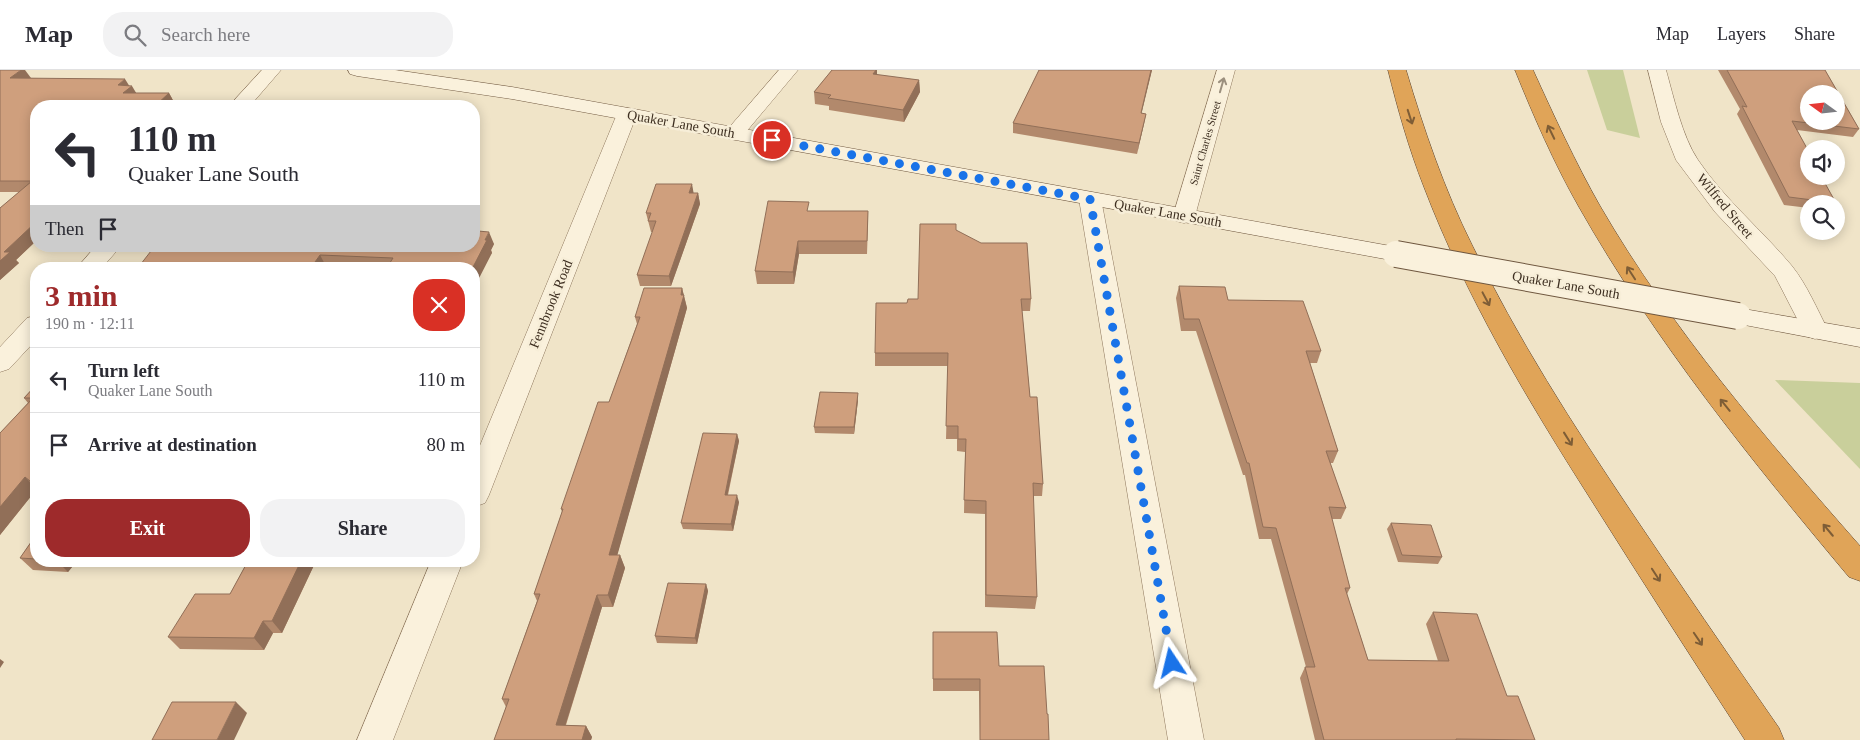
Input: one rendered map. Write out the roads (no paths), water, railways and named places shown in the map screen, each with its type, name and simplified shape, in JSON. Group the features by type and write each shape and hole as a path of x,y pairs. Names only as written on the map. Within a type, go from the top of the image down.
{"highway":[{"path":"1397,70 1416,135 1435,187 1484,294 1508,340 1579,457 1766,740"},
{"path":"1524,70 1546,123 1568,167 1618,252 1653,306 1716,394 1860,568"}],"street":[{"path":"244,100 272,70"},
{"name":"Quaker Lane South","path":"357,70 494,90 1860,338"},
{"path":"734,134 789,70"},
{"name":"Saint Charles Street","path":"1184,216 1226,70"},
{"name":"Wilfred Street","path":"1657,70 1671,122 1688,160 1723,207 1787,276 1815,330"},
{"name":"Fennbrook Road","path":"480,480 627,114"},
{"path":"1090,199 1186,740"},
{"path":"94,262 104,252"},
{"path":"0,363 30,330"},
{"path":"375,740 445,567"}]}
